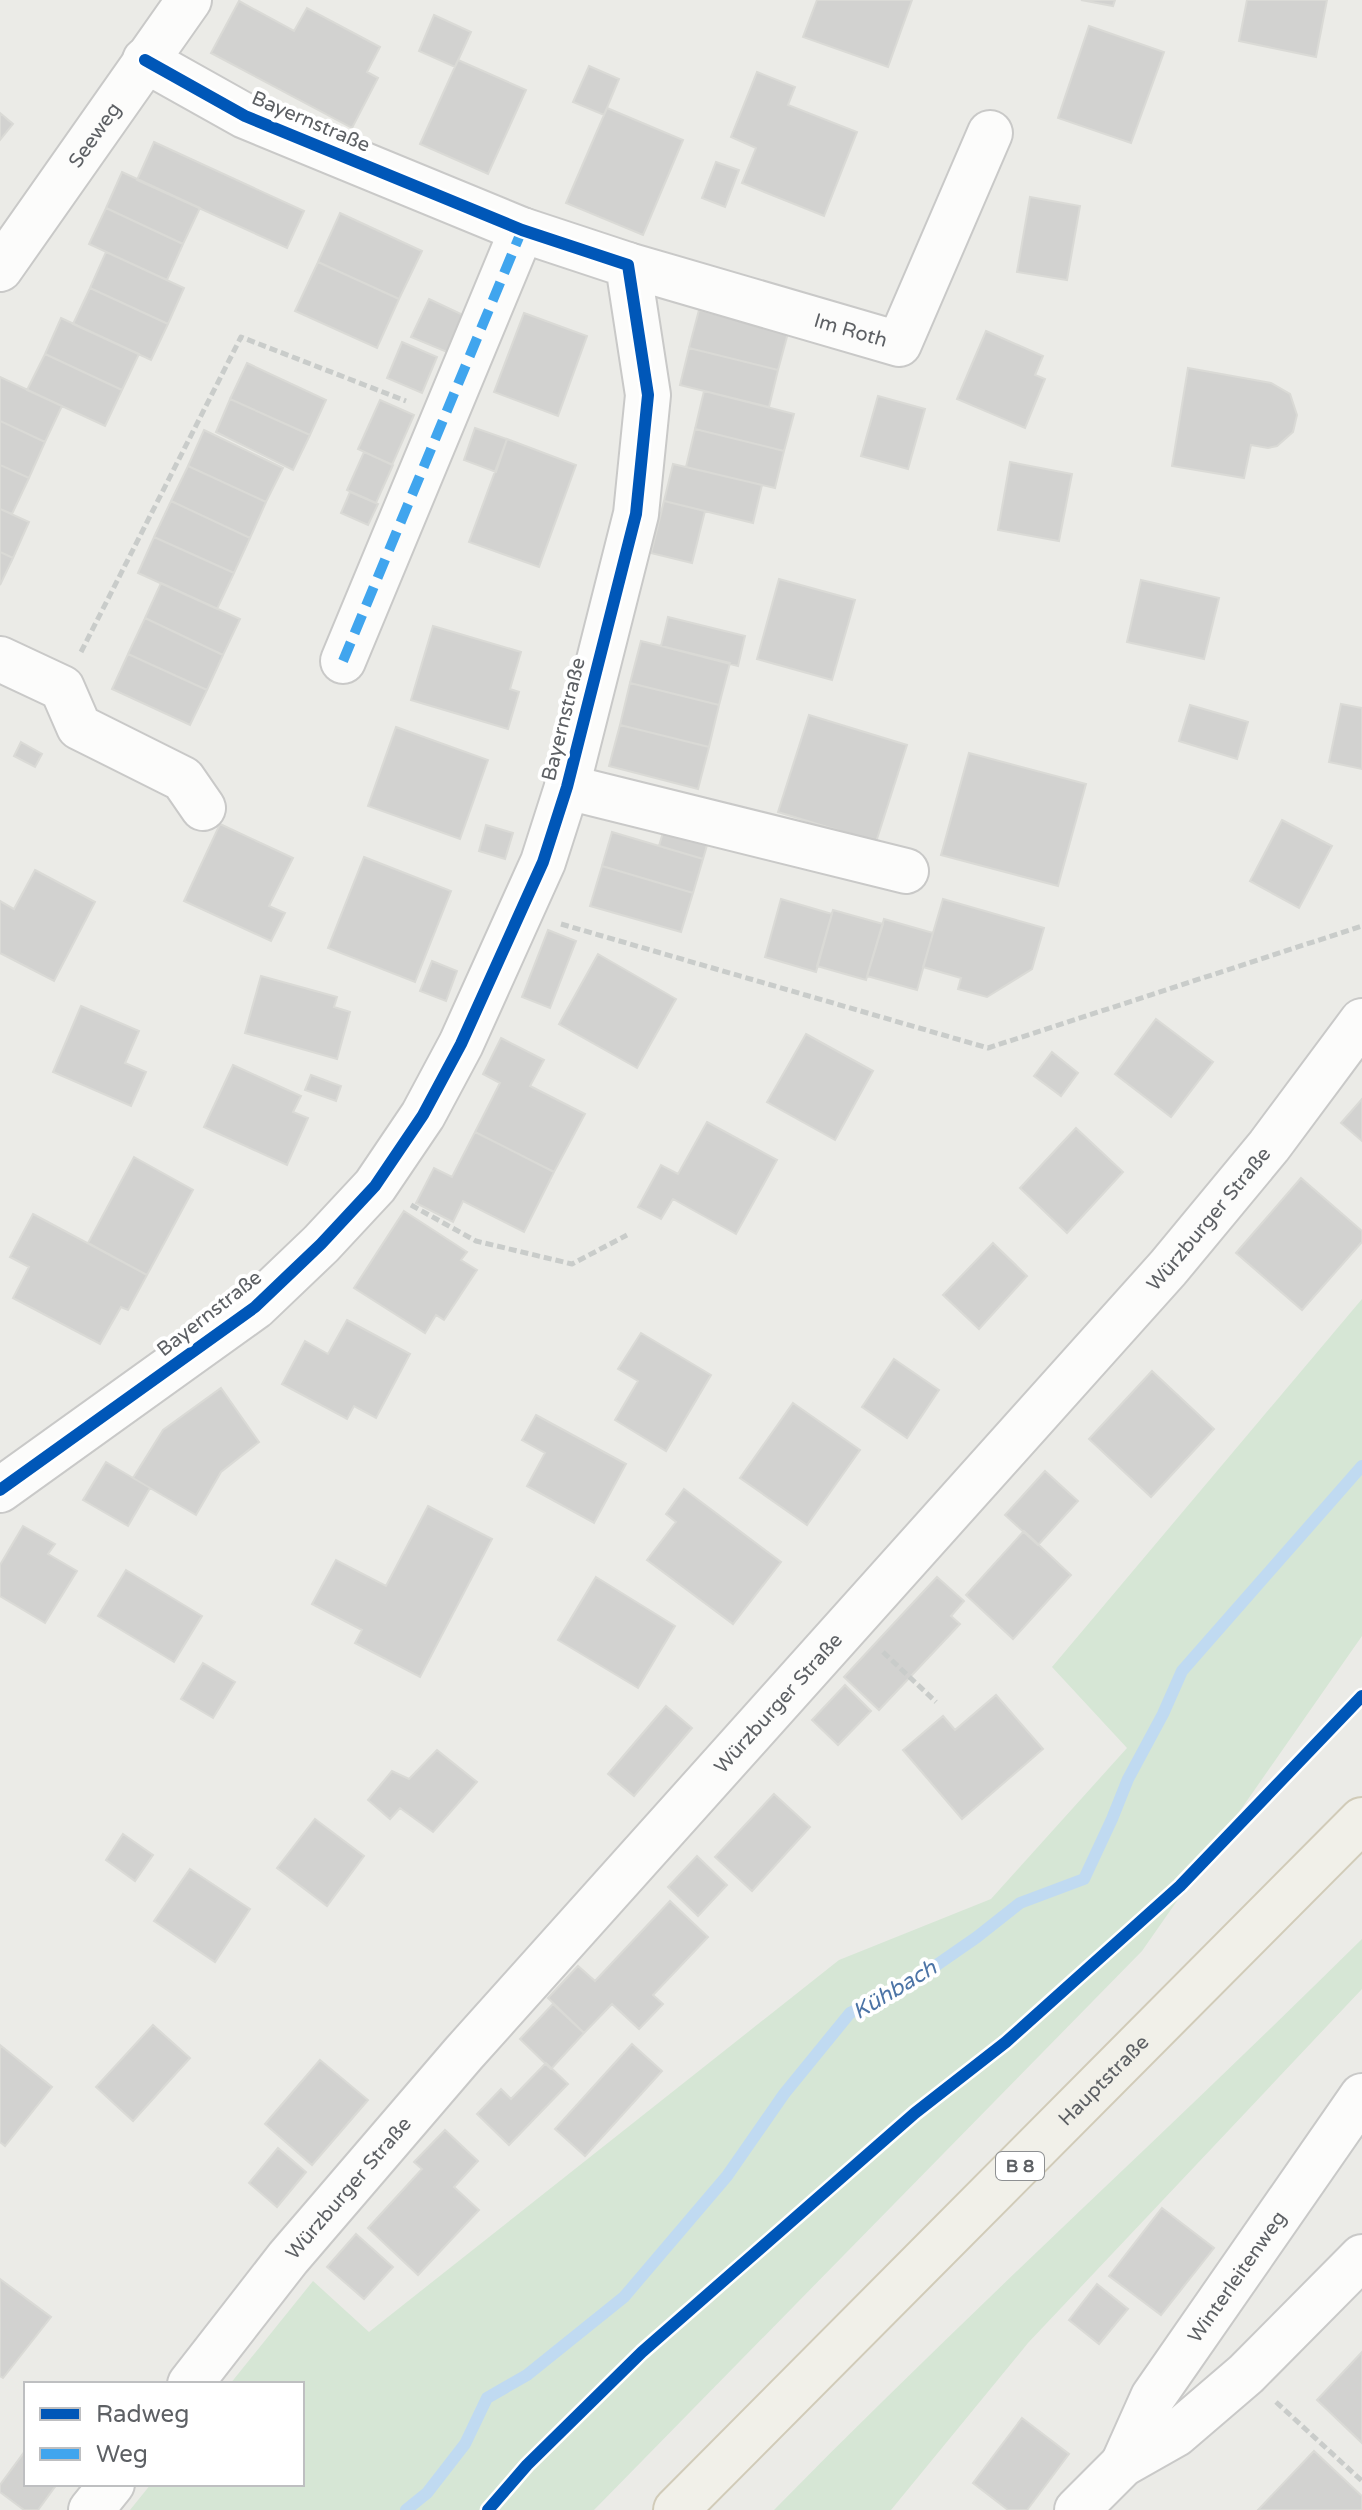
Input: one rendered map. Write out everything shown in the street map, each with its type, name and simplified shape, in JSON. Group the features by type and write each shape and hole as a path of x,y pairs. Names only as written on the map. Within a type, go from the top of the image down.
{"main road":[{"name":"Hauptstraße","path":"676,2510 1362,1820"}],"street":[{"name":"Seeweg","path":"0,269 189,0"},
{"name":"Bayernstraße","path":"0,1490 255,1307 321,1244 375,1186 423,1115 461,1044 543,862 567,787 636,514 648,395 628,265 522,230 245,116 145,60"},
{"name":"Im Roth","path":"628,265 899,344 990,133"},
{"path":"343,661 522,230"},
{"path":"0,659 62,688 79,727 183,779 203,808"},
{"name":"Bayernstraße","path":"567,787 906,871"},
{"name":"Würzburger Straße","path":"192,2382 288,2258 464,2053 1168,1268 1269,1146 1362,1021"},
{"name":"Winterleitenweg","path":"1123,2464 1153,2397 1362,2096"},
{"name":"Winterleitenweg","path":"1077,2510 1123,2464 1176,2434 1246,2374 1362,2257"},
{"path":"91,2510 110,2486"}],"path":[{"path":"62,688 241,337 373,387"},
{"path":"522,913 988,1048 1362,926"},
{"path":"375,1186 476,1241 572,1264 627,1235"},
{"path":"892,1660 936,1702"},
{"path":"1246,2374 1362,2481"}],"green space":[{"path":"1362,1299 1362,1636 1142,1951 594,2510 130,2510 149,2486 304,2486 304,2382 232,2382 313,2281 369,2332 839,1960 991,1899 1127,1748 1052,1667"},
{"path":"1362,1939 1362,1989 1028,2343 891,2510 774,2510 919,2366"}],"building":[{"path":"817,0 912,0 888,67 803,37"},
{"path":"1081,0 1115,0 1113,6"},
{"path":"1247,0 1327,0 1316,57 1239,41"},
{"path":"239,1 294,31 307,8 380,47 367,72 378,78 352,128 211,53"},
{"path":"434,15 471,32 455,67 419,51"},
{"path":"1089,26 1164,52 1131,143 1058,118"},
{"path":"458,60 526,90 488,174 420,144"},
{"path":"589,66 619,79 604,115 573,102"},
{"path":"757,72 795,87 788,105 857,132 824,216 742,183 756,148 731,137"},
{"path":"607,108 683,140 643,235 566,203"},
{"path":"0,113 13,124 0,140"},
{"path":"154,142 304,211 287,248 137,180"},
{"path":"716,162 739,170 725,207 702,198"},
{"path":"122,172 200,208 183,244 106,208"},
{"path":"1030,197 1080,206 1067,280 1017,272"},
{"path":"106,208 183,244 167,280 89,244"},
{"path":"340,213 422,251 399,299 318,262"},
{"path":"106,252 184,288 168,324 90,288"},
{"path":"318,262 399,299 377,348 295,311"},
{"path":"90,288 168,324 151,360 73,324"},
{"path":"429,299 463,315 447,352 411,337"},
{"path":"699,310 788,333 778,370 689,348"},
{"path":"524,313 587,336 558,416 494,392"},
{"path":"61,318 139,354 122,390 45,354"},
{"path":"986,331 1043,356 1035,375 1045,379 1025,428 957,399"},
{"path":"402,342 437,357 422,393 387,378"},
{"path":"689,348 778,370 769,407 680,385"},
{"path":"45,354 122,390 105,426 27,390"},
{"path":"247,363 326,400 310,435 230,399"},
{"path":"1188,368 1271,383 1290,394 1297,415 1293,432 1277,446 1251,445 1244,478 1172,466"},
{"path":"0,377 62,406 45,442 0,421"},
{"path":"704,391 794,414 784,451 695,429"},
{"path":"878,396 925,409 908,469 861,456"},
{"path":"230,399 310,435 293,470 216,432"},
{"path":"380,400 414,415 392,465 358,449"},
{"path":"0,421 45,442 29,478 0,465"},
{"path":"475,428 507,439 496,472 464,460"},
{"path":"695,429 784,451 775,488 686,467"},
{"path":"204,430 283,468 266,502 188,466"},
{"path":"507,439 576,465 539,567 469,542"},
{"path":"364,452 393,465 376,503 347,490"},
{"path":"1010,462 1072,474 1059,541 998,530"},
{"path":"673,464 762,485 753,523 664,501"},
{"path":"0,465 29,478 12,514 0,509"},
{"path":"188,466 266,502 250,538 171,501"},
{"path":"350,492 378,504 368,525 341,513"},
{"path":"171,501 250,538 234,573 154,537"},
{"path":"664,501 705,511 692,563 651,553"},
{"path":"0,509 29,522 13,558 0,552"},
{"path":"154,537 234,573 217,609 138,573"},
{"path":"0,552 13,558 0,585"},
{"path":"779,579 855,600 832,680 757,659"},
{"path":"1141,580 1219,598 1204,659 1127,642"},
{"path":"161,583 240,619 223,655 145,618"},
{"path":"668,617 745,636 738,666 661,646"},
{"path":"145,618 223,655 207,690 128,654"},
{"path":"433,626 521,652 510,689 519,692 508,729 411,700"},
{"path":"641,641 730,663 719,705 630,683"},
{"path":"128,654 207,690 190,725 112,689"},
{"path":"630,683 719,705 709,747 620,725"},
{"path":"1341,704 1362,708 1362,769 1329,762"},
{"path":"1190,705 1248,722 1237,759 1179,741"},
{"path":"809,715 907,745 876,842 778,812"},
{"path":"620,725 709,747 698,789 609,766"},
{"path":"396,727 488,760 460,839 368,806"},
{"path":"21,742 42,754 35,767 14,756"},
{"path":"969,753 1086,784 1058,886 941,855"},
{"path":"1282,820 1332,846 1299,908 1250,881"},
{"path":"666,822 710,835 703,859 659,846"},
{"path":"220,824 293,858 269,906 285,913 271,941 184,901"},
{"path":"486,825 513,833 505,859 479,851"},
{"path":"612,832 703,859 693,893 602,866"},
{"path":"364,857 451,891 415,982 328,948"},
{"path":"602,866 693,893 681,932 590,906"},
{"path":"35,870 95,902 54,981 0,953 0,901 14,909"},
{"path":"781,899 832,914 816,972 765,957"},
{"path":"943,899 1044,928 1032,969 987,997 958,989 961,978 923,967"},
{"path":"833,910 883,924 866,980 817,966"},
{"path":"884,919 933,933 917,990 867,976"},
{"path":"548,930 576,941 550,1008 522,997"},
{"path":"598,954 676,999 637,1068 559,1024"},
{"path":"432,961 457,971 446,1001 420,991"},
{"path":"261,976 337,997 334,1007 350,1012 337,1059 245,1033"},
{"path":"81,1006 139,1031 125,1063 146,1072 131,1106 53,1072"},
{"path":"1156,1019 1213,1062 1171,1117 1115,1074"},
{"path":"806,1034 873,1071 835,1140 767,1102"},
{"path":"501,1038 544,1060 530,1086 585,1114 554,1172 475,1132 500,1083 483,1074"},
{"path":"1052,1052 1078,1073 1061,1096 1034,1076"},
{"path":"233,1065 301,1096 293,1112 308,1118 287,1165 204,1127"},
{"path":"311,1075 341,1086 336,1101 305,1090"},
{"path":"1362,1099 1362,1141 1341,1123"},
{"path":"707,1122 777,1160 736,1234 673,1199 661,1219 638,1207 661,1165 678,1174"},
{"path":"1076,1128 1123,1172 1067,1233 1020,1188"},
{"path":"475,1132 554,1172 524,1232 463,1201 453,1222 416,1203 434,1168 452,1177"},
{"path":"134,1157 193,1190 147,1275 88,1243"},
{"path":"1301,1178 1362,1231 1362,1242 1302,1310 1236,1253"},
{"path":"404,1211 467,1252 461,1260 477,1270 444,1320 436,1315 425,1333 354,1288"},
{"path":"33,1214 147,1275 128,1310 121,1307 100,1344 13,1298 29,1267 10,1257"},
{"path":"993,1243 1027,1276 979,1329 943,1295"},
{"path":"347,1320 410,1354 376,1418 354,1406 347,1419 282,1384 305,1341 328,1354"},
{"path":"641,1333 711,1375 666,1451 615,1420 638,1381 618,1369"},
{"path":"894,1359 939,1390 907,1438 862,1407"},
{"path":"1152,1371 1214,1429 1151,1497 1089,1439"},
{"path":"221,1388 259,1442 221,1472 196,1515 133,1478 163,1430"},
{"path":"793,1403 860,1450 807,1525 740,1478"},
{"path":"536,1415 626,1464 594,1523 527,1486 545,1453 522,1440"},
{"path":"106,1462 150,1488 128,1526 83,1500"},
{"path":"1045,1471 1078,1501 1038,1545 1005,1515"},
{"path":"684,1489 781,1562 733,1624 647,1560 676,1522 666,1514"},
{"path":"428,1506 492,1539 420,1677 355,1643 362,1630 312,1604 336,1560 386,1586"},
{"path":"23,1526 55,1544 48,1554 77,1571 45,1623 0,1596 0,1565"},
{"path":"1024,1531 1071,1575 1013,1639 966,1595"},
{"path":"126,1570 202,1616 174,1662 98,1616"},
{"path":"596,1577 675,1626 638,1688 558,1640"},
{"path":"937,1577 964,1601 951,1616 960,1624 879,1710 844,1677"},
{"path":"203,1663 235,1682 213,1718 181,1699"},
{"path":"845,1685 871,1711 838,1745 812,1720"},
{"path":"996,1695 1043,1749 962,1819 903,1750 943,1716 955,1730"},
{"path":"666,1706 692,1728 634,1796 608,1774"},
{"path":"437,1750 477,1782 433,1832 400,1808 390,1819 368,1800 392,1771 409,1779"},
{"path":"774,1794 810,1827 752,1891 715,1857"},
{"path":"315,1819 364,1856 327,1906 277,1868"},
{"path":"123,1834 153,1855 135,1881 106,1860"},
{"path":"697,1856 727,1885 698,1916 668,1887"},
{"path":"190,1869 250,1909 215,1962 154,1921"},
{"path":"670,1901 708,1937 653,1995 663,2004 639,2029 612,2004 584,2033 548,1998 578,1966 595,1981"},
{"path":"553,2004 584,2033 551,2069 520,2039"},
{"path":"153,2025 190,2058 133,2121 96,2087"},
{"path":"632,2044 662,2071 585,2156 555,2129"},
{"path":"0,2045 52,2087 5,2146 0,2142"},
{"path":"320,2060 368,2100 312,2165 265,2124"},
{"path":"546,2063 568,2084 509,2145 477,2114 501,2089 511,2099"},
{"path":"445,2130 478,2161 454,2187 479,2210 418,2275 368,2228 422,2169 414,2162"},
{"path":"278,2148 306,2172 277,2207 249,2183"},
{"path":"1162,2208 1214,2248 1161,2315 1109,2276"},
{"path":"356,2234 393,2267 364,2299 327,2267"},
{"path":"0,2279 51,2317 3,2378 0,2376"},
{"path":"1097,2284 1128,2309 1099,2344 1069,2320"},
{"path":"1362,2352 1362,2443 1317,2400"},
{"path":"1022,2418 1069,2454 1027,2510 1008,2510 973,2483"},
{"path":"1314,2451 1362,2496 1362,2510 1258,2510"},
{"path":"24,2452 24,2486 56,2486 38,2510 24,2510 0,2492 0,2485"}],"waterway":[{"name":"Kühbach","path":"406,2510 427,2493 465,2444 487,2398 527,2375 624,2297 727,2176 784,2094 850,2013 905,1987 1020,1903 1084,1879 1128,1779 1182,1671 1362,1466"}],"marked path":[{"path":"343,661 522,230"}],"cycle path":[{"path":"0,1490 255,1307 321,1244 375,1186 423,1115 461,1044 543,862 567,787 636,514 648,395 628,265 522,230 245,116 145,60"},
{"path":"488,2510 527,2465 642,2352 915,2113 1006,2042 1180,1886 1362,1696"}]}
